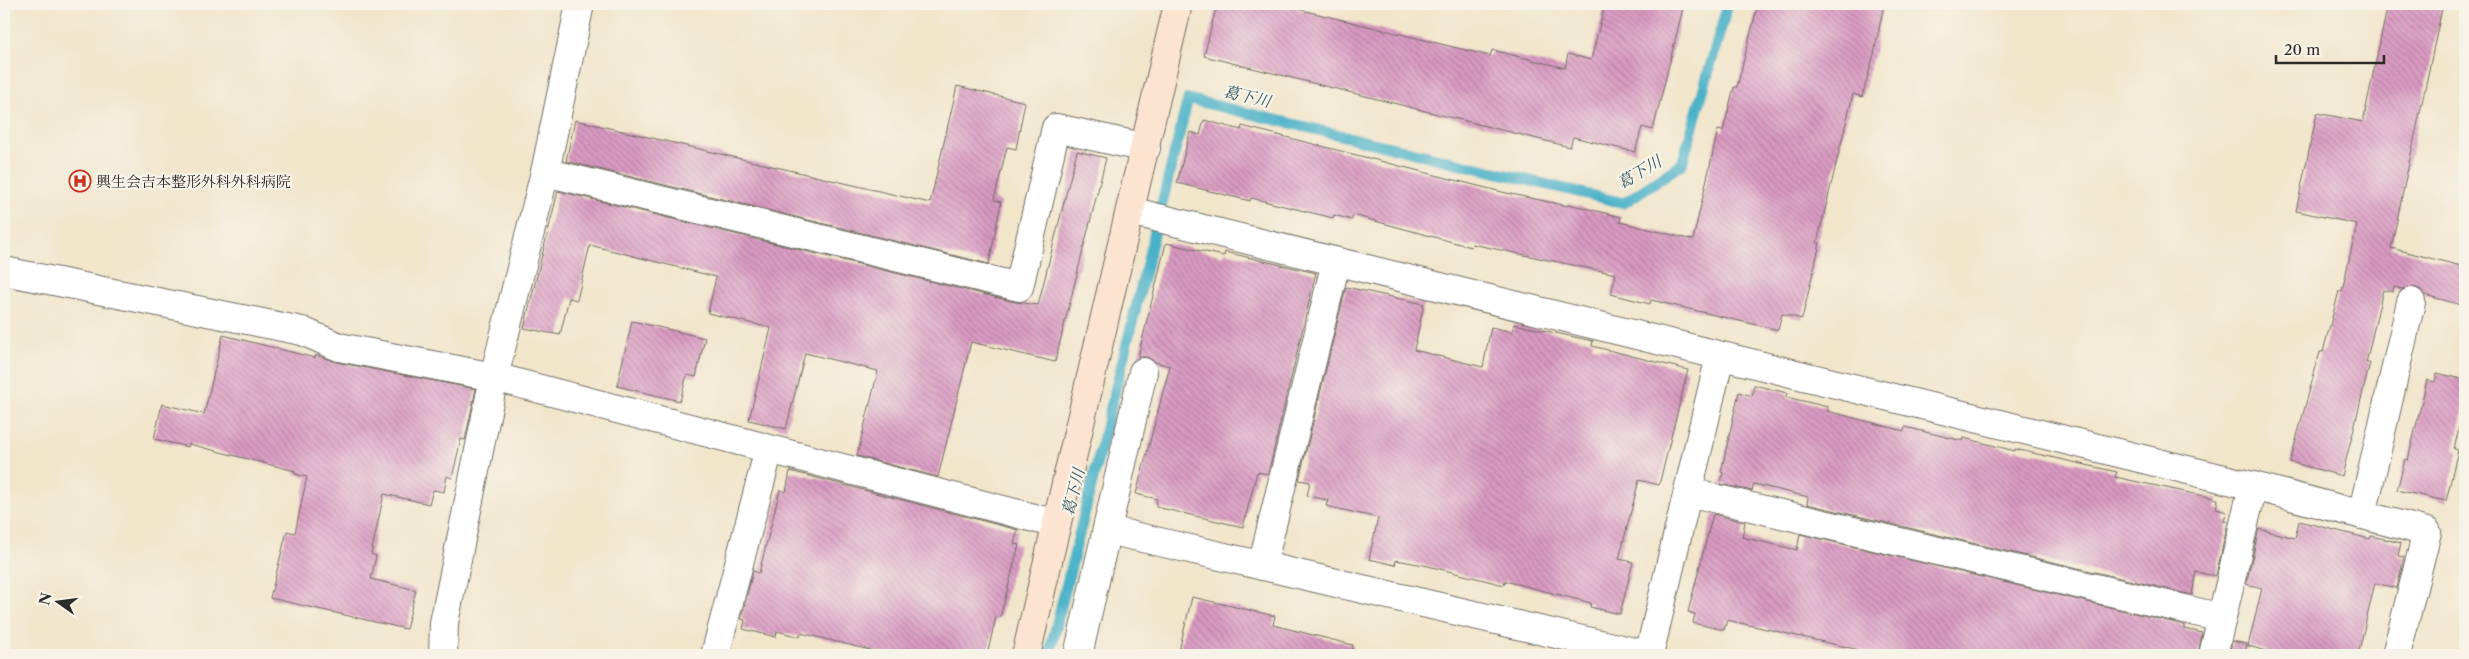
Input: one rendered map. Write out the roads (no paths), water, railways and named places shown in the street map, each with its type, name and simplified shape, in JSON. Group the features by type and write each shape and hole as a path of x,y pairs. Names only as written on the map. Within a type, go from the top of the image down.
{"street":[{"path":"443,655 444,623 494,377 545,172 580,4"},
{"path":"1026,655 1146,148 1178,4"},
{"path":"545,172 1020,287 1056,128 1146,148"},
{"path":"1130,211 2253,486 2427,532 2396,655"},
{"path":"1262,566 1336,262"},
{"path":"4,271 302,331 339,347 494,377 1057,524"},
{"path":"2362,515 2411,302"},
{"path":"1108,530 1648,655 1720,356"},
{"path":"1078,655 1143,372"},
{"path":"715,655 769,449"},
{"path":"2213,655 2253,486"},
{"path":"1688,492 2222,618"}],"waterway":[{"name":"葛下川","path":"1049,655 1188,99 1624,203 1682,164 1728,4"}],"place":[{"name":"興生会吉本整形外科外科病院","path":"80,181"}]}
